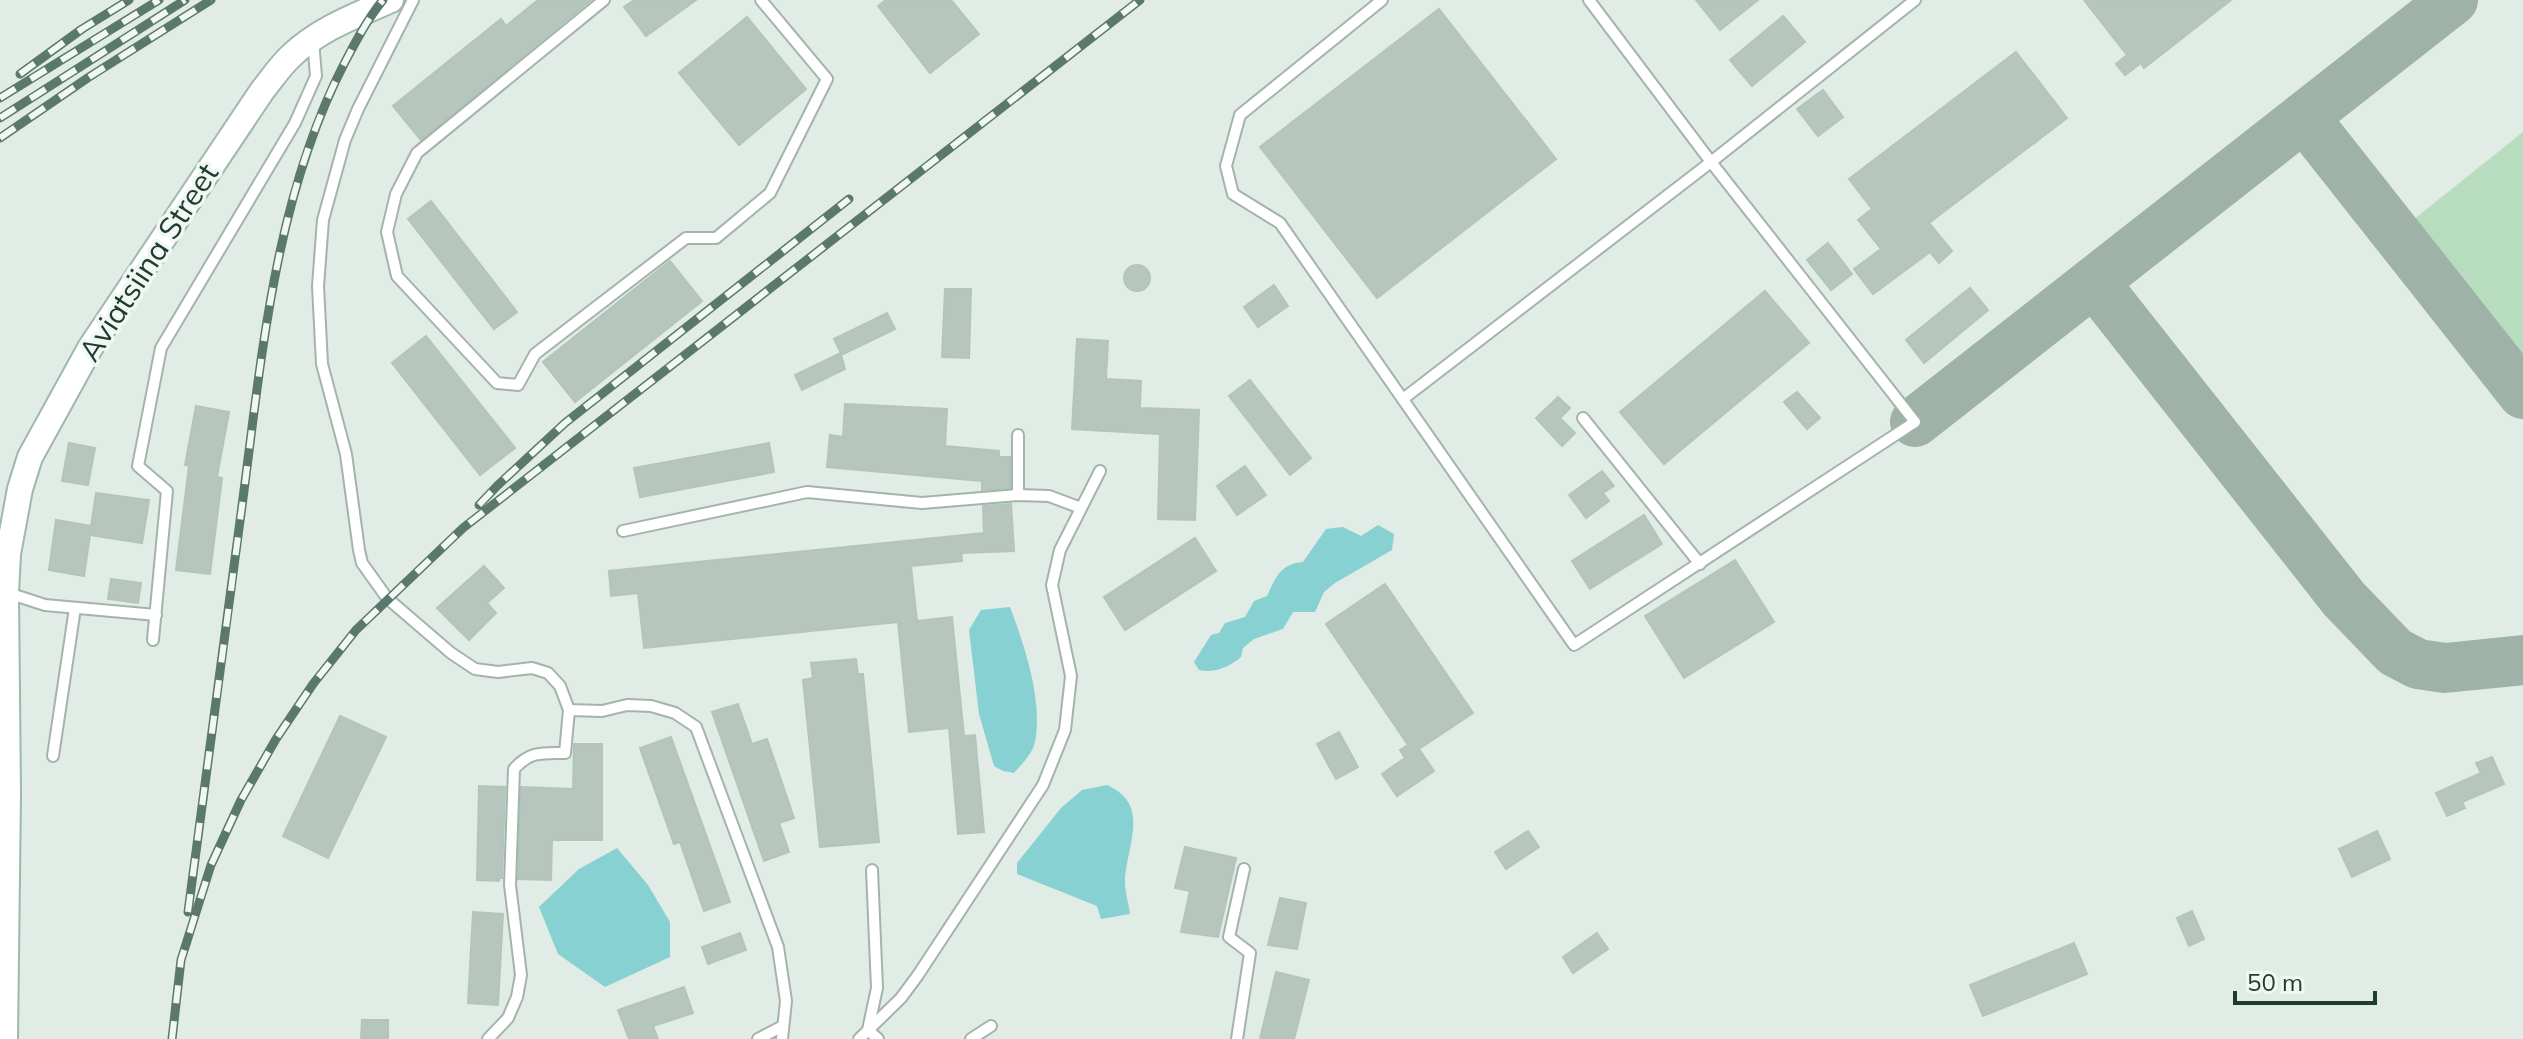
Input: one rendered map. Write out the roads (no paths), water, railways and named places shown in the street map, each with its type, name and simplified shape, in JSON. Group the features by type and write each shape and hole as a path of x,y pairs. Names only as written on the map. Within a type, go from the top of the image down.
{"street":[{"name":"Aviatsiina Street","path":"5,1039 3,593 8,554 8,514 30,457 90,348 262,91 289,57 313,38 347,18 391,0"}],"lane":[{"path":"413,0 345,140 323,220 318,286 322,364 346,454 362,563 387,598 451,653 475,669 498,672 532,668 548,673 560,686 569,710 565,753 538,753 523,759 514,769 510,885 521,975 517,997 508,1018 488,1039"},
{"path":"604,0 417,153 396,194 387,232 397,276 497,383 518,385 535,354 686,238 716,238 770,193 827,79 761,0"},
{"path":"1382,0 1240,115 1226,166 1233,194 1280,223 1574,645 1915,422 1711,162 1589,0"},
{"path":"1403,399 1915,0"},
{"path":"153,640 167,491 138,466 161,348 295,123 316,76 313,38"},
{"path":"1583,418 1700,564"},
{"path":"1018,435 1018,495"},
{"path":"859,1039 901,998 918,975 1043,785 1065,730 1071,676 1052,585 1060,550 1100,471"},
{"path":"623,531 807,492 922,503 1018,495 1049,496 1081,508"},
{"path":"3,593 45,605 156,615"},
{"path":"53,756 75,608"},
{"path":"569,710 602,711 627,705 651,706 675,713 696,727 778,947 786,1001 782,1039"},
{"path":"1237,1039 1250,953 1229,937 1244,869"},
{"path":"868,1030 877,988 872,870"},
{"path":"758,1039 783,1026"},
{"path":"971,1039 991,1026"},
{"path":"868,1030 878,1039"}],"water":[{"path":"1378,525 1394,534 1392,550 1335,583 1324,592 1315,612 1293,612 1283,629 1254,639 1243,648 1241,657 1232,663 1216,670 1199,670 1194,662 1211,635 1219,633 1225,623 1245,617 1254,601 1267,596 1276,577 1284,569 1303,562 1326,529 1343,527 1361,536"},
{"path":"1010,607 1027,656 1037,709 1034,746 1014,773 994,766 979,714 969,630 981,610"},
{"path":"1107,785 1121,793 1133,815 1125,882 1130,914 1101,919 1097,906 1017,874 1017,863 1061,808 1082,790"},
{"path":"617,848 648,885 670,922 670,957 605,987 558,954 539,907 579,869"}],"railway":[{"path":"20,74 82,29 129,0"},
{"path":"0,98 159,0"},
{"path":"0,118 185,0"},
{"path":"0,138 211,0"},
{"path":"188,912 263,345 285,229 320,116 353,46 383,0"},
{"path":"172,1039 181,960 211,865 241,800 276,739 313,684 356,630 463,528 1140,0"},
{"path":"479,505 565,423 849,199"}]}
